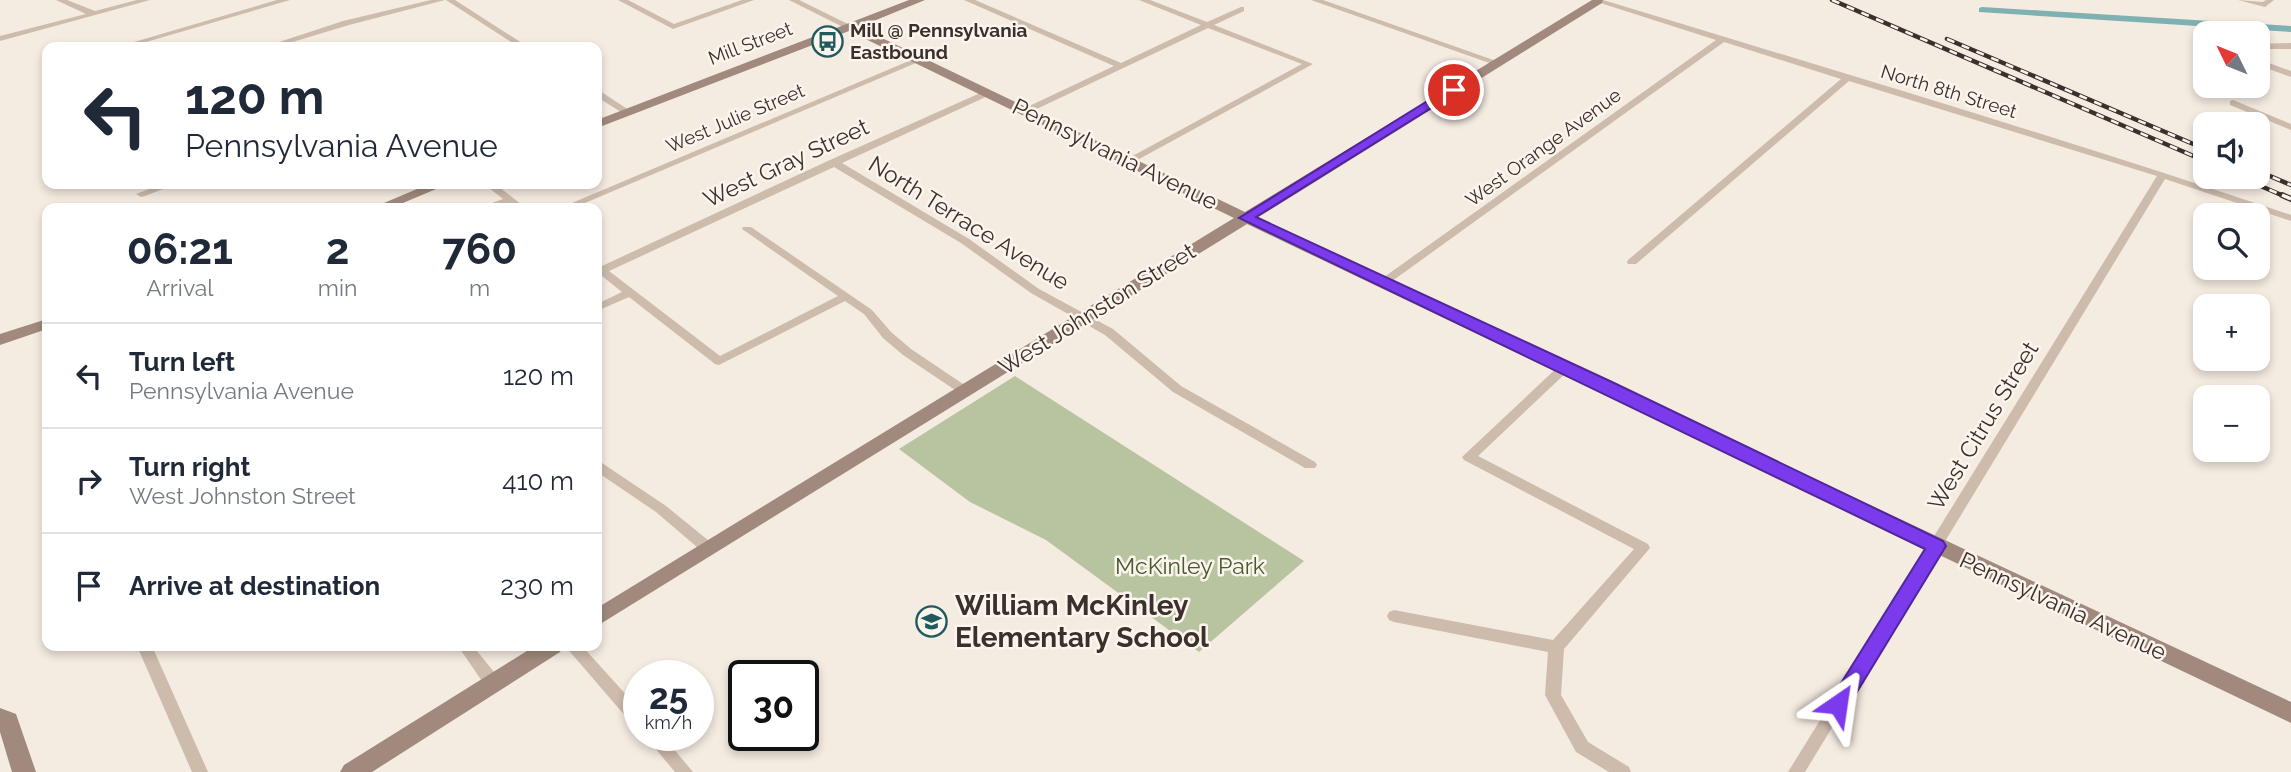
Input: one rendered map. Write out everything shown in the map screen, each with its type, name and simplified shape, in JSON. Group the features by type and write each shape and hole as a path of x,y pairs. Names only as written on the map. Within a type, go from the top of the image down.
{"street":[{"path":"60,0 94,14"},
{"path":"0,39 146,0"},
{"path":"139,42 286,0"},
{"path":"284,42 346,23 441,0"},
{"path":"450,0 516,42"},
{"path":"622,0 673,27 750,0"},
{"path":"793,0 850,27"},
{"name":"Mill Street","path":"602,122 919,0"},
{"path":"968,0 1122,66"},
{"path":"1130,161 1309,64 1143,0"},
{"path":"1315,0 1498,63"},
{"name":"West Johnston Street","path":"602,615 1596,0"},
{"name":"North 8th Street","path":"1596,0 2162,175 2291,218"},
{"path":"2242,0 2268,3"},
{"path":"1026,111 1241,9"},
{"name":"Pennsylvania Avenue","path":"850,27 1246,218 2291,713"},
{"name":"West Orange Avenue","path":"1384,282 1723,39"},
{"path":"2270,47 2291,46"},
{"name":"West Julie Street","path":"577,203 919,60"},
{"path":"2270,66 2291,74"},
{"path":"1632,262 1847,78"},
{"name":"West Gray Street","path":"602,267 987,93"},
{"path":"602,96 627,112"},
{"path":"2233,103 2291,127"},
{"name":"North Terrace Avenue","path":"833,162 965,241 1035,291 1125,343 1141,362 1177,389 1310,466"},
{"name":"West Citrus Street","path":"1796,772 2162,175"},
{"path":"141,194 156,189"},
{"path":"392,203 428,189"},
{"path":"496,189 514,203"},
{"path":"502,203 510,200"},
{"path":"747,229 869,312 887,335 907,352 965,391"},
{"path":"602,270 719,361 846,296"},
{"path":"602,306 631,292"},
{"path":"0,340 42,326"},
{"path":"1565,367 1469,457 1643,548 1556,647 1553,695 1582,747 1623,772"},
{"path":"602,469 661,509 709,549"},
{"path":"1394,616 1556,647"},
{"path":"147,651 200,772"},
{"path":"469,651 492,682"},
{"path":"352,772 544,651"},
{"path":"577,651 623,702"},
{"path":"0,718 8,721 24,772"},
{"path":"666,751 685,772"}],"green space":[{"name":"McKinley Park","path":"1015,376 1304,561 1199,652 1046,540 970,502 899,449"}],"waterway":[{"path":"1982,10 2291,29"}],"railway":[{"path":"1832,0 2193,156"},
{"path":"1947,39 2193,144"},
{"path":"2270,176 2291,185"},
{"path":"2268,189 2286,197"},
{"path":"2282,195 2291,199"}],"place":[{"name":"Mill @ Pennsylvania Eastbound","path":"827,41"},
{"name":"William McKinley Elementary School","path":"932,621"}],"route":[{"path":"1454,90 1246,218 1606,386 1937,546 1838,704"}]}
